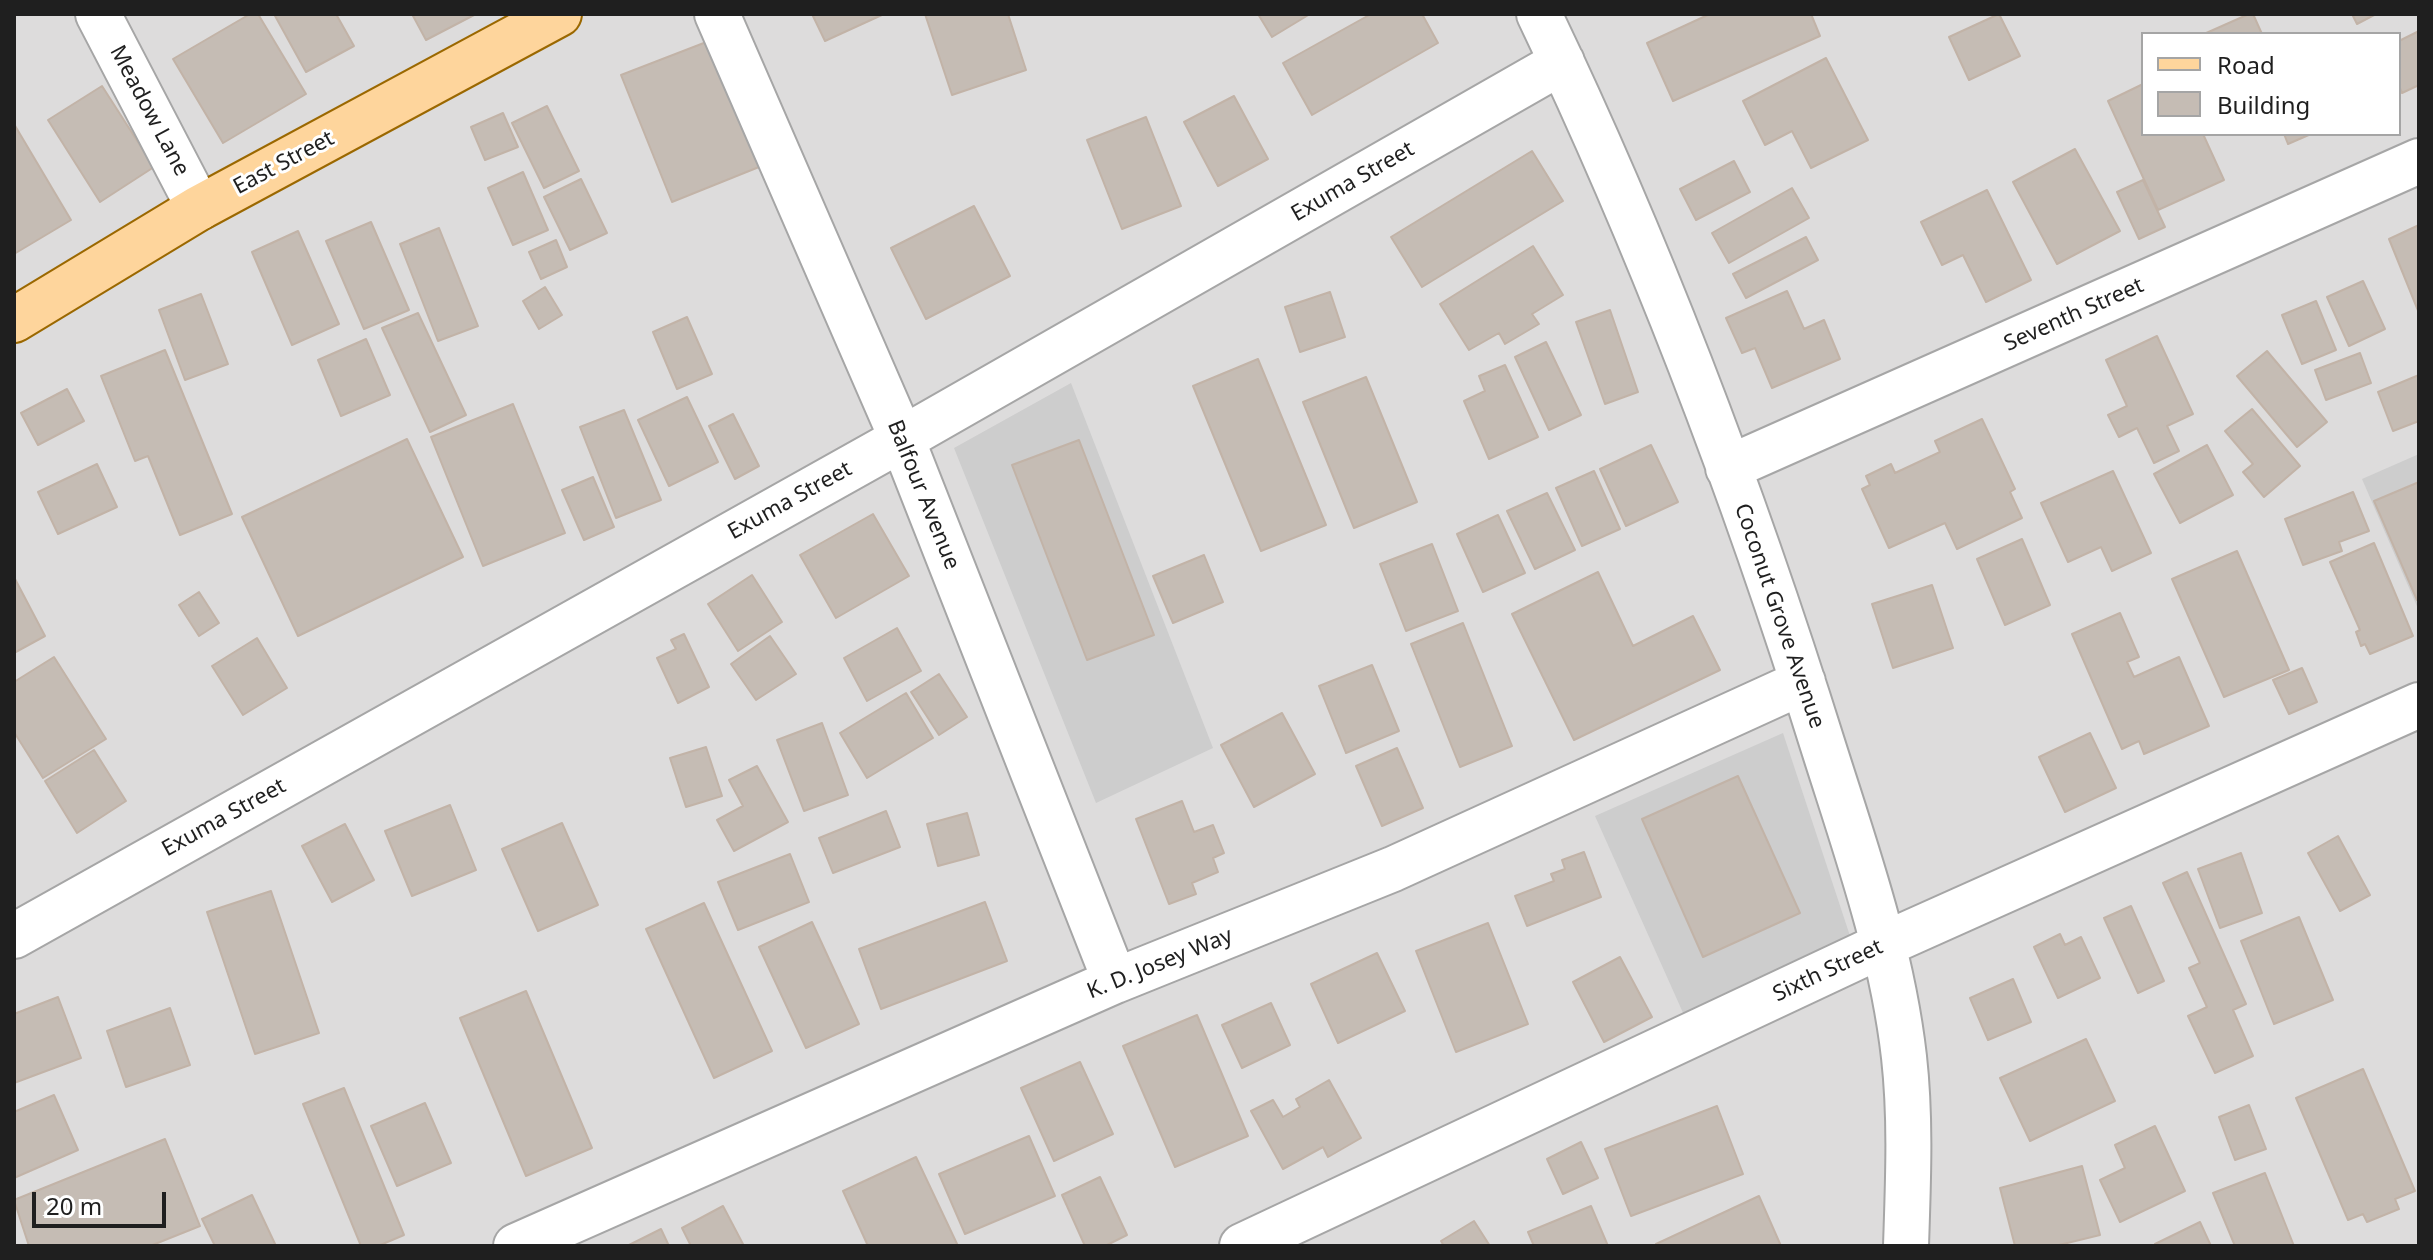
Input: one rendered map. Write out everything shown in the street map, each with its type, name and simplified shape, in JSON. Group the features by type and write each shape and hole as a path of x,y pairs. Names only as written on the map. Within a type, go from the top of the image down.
{"main road":[{"name":"East Street","path":"14,320 199,208 559,14"}],"street":[{"name":"Meadow Lane","path":"98,14 199,208"},
{"name":"Balfour Avenue","path":"717,14 902,439 1115,981"},
{"name":"Coconut Grove Avenue","path":"1539,14 1668,313 1728,468 1803,682 1885,944 1904,1058 1906,1246"},
{"name":"Exuma Street","path":"14,936 902,439 1562,62"},
{"name":"Seventh Street","path":"1728,468 2419,161"},
{"name":"K. D. Josey Way","path":"516,1246 1115,981 1393,869 1803,682"},
{"name":"Sixth Street","path":"1242,1246 1885,944 2419,705"}],"shaded area":[{"path":"14,14 2419,14 2419,1246 14,1246"},
{"path":"1071,383 1213,748 1096,803 954,448"},
{"path":"2419,454 2419,611 2362,479"},
{"path":"1783,733 1852,942 1684,1015 1595,816"}],"building":[{"path":"250,14 258,14 306,94 223,143 173,59"},
{"path":"274,14 336,14 354,46 306,72"},
{"path":"412,14 476,14 426,40"},
{"path":"812,14 884,14 825,41"},
{"path":"925,14 1008,14 1026,70 952,95"},
{"path":"1258,14 1310,14 1272,37"},
{"path":"1371,14 1422,14 1438,43 1312,115 1283,63"},
{"path":"1710,14 1811,14 1820,36 1673,101 1647,43"},
{"path":"1999,14 2020,56 1969,80 1949,37"},
{"path":"2253,14 2261,32 2208,32"},
{"path":"2352,14 2376,14 2357,24"},
{"path":"2419,31 2419,85 2402,93 2401,91 2401,40"},
{"path":"709,41 759,167 672,202 621,75"},
{"path":"1826,58 1868,140 1811,168 1792,131 1765,145 1743,101"},
{"path":"2141,85 2141,136 2204,136 2224,180 2158,210 2108,101"},
{"path":"102,86 154,167 100,202 48,120"},
{"path":"1234,96 1268,159 1218,186 1184,122"},
{"path":"547,106 579,171 544,188 512,123"},
{"path":"503,113 518,147 485,160 471,127"},
{"path":"1146,117 1181,206 1122,229 1087,140"},
{"path":"14,124 71,220 14,254"},
{"path":"2285,136 2306,136 2288,144"},
{"path":"2075,149 2120,231 2057,264 2013,182"},
{"path":"1532,151 1563,201 1422,287 1391,237"},
{"path":"1734,161 1750,192 1696,220 1680,189"},
{"path":"523,172 548,230 513,245 488,188"},
{"path":"581,179 607,233 570,250 544,197"},
{"path":"2143,180 2165,227 2139,239 2117,192"},
{"path":"1792,188 1809,218 1729,263 1712,233"},
{"path":"1987,190 2031,280 1986,302 1963,255 1942,265 1921,222"},
{"path":"974,206 1010,276 926,319 891,248"},
{"path":"371,222 409,310 364,329 326,241"},
{"path":"2419,225 2419,313 2389,239"},
{"path":"439,228 478,326 438,341 400,244"},
{"path":"298,231 339,324 292,345 252,252"},
{"path":"1806,237 1818,260 1746,298 1733,274"},
{"path":"556,240 567,267 541,279 529,252"},
{"path":"1533,246 1563,295 1532,314 1539,324 1505,344 1499,333 1469,350 1440,304"},
{"path":"2363,281 2385,329 2349,346 2327,297"},
{"path":"545,287 562,315 539,329 523,301"},
{"path":"1787,291 1804,329 1824,320 1840,359 1772,388 1755,348 1742,353 1726,318"},
{"path":"1330,292 1345,337 1300,352 1285,307"},
{"path":"201,294 228,364 185,380 159,310"},
{"path":"2316,301 2336,350 2302,364 2282,315"},
{"path":"1610,310 1638,392 1605,404 1576,322"},
{"path":"418,313 466,415 430,432 382,328"},
{"path":"687,317 712,374 677,389 653,332"},
{"path":"2157,336 2193,414 2167,426 2179,451 2154,463 2137,428 2119,437 2108,415 2127,406 2106,360"},
{"path":"366,339 390,395 341,416 318,360"},
{"path":"1546,342 1581,415 1549,430 1515,357"},
{"path":"165,350 232,514 180,535 148,456 135,461 101,376"},
{"path":"2267,351 2327,422 2297,447 2237,376"},
{"path":"2360,353 2371,383 2326,400 2315,370"},
{"path":"1258,359 1326,525 1261,551 1193,386"},
{"path":"1505,365 1538,437 1489,459 1464,401 1485,391 1479,376"},
{"path":"2419,375 2419,421 2393,431 2378,392"},
{"path":"1366,377 1417,502 1354,528 1303,402"},
{"path":"67,389 84,421 38,445 21,413"},
{"path":"687,397 718,462 669,486 638,420"},
{"path":"513,404 565,533 483,566 431,437"},
{"path":"2252,409 2300,466 2264,497 2243,472 2253,464 2225,431"},
{"path":"624,410 661,500 616,518 580,427"},
{"path":"733,414 759,466 735,479 709,426"},
{"path":"1982,419 2015,489 2010,492 2022,518 1957,549 1945,523 1889,548 1862,489 1870,485 1866,476 1891,464 1895,473 1940,452 1935,441"},
{"path":"407,439 463,557 298,636 242,517"},
{"path":"1079,440 1154,635 1087,660 1012,465"},
{"path":"1651,445 1678,502 1626,526 1600,469"},
{"path":"2207,445 2233,495 2180,523 2154,474"},
{"path":"97,464 117,507 58,534 38,492"},
{"path":"1594,471 1620,529 1582,546 1556,488"},
{"path":"2113,471 2151,553 2112,571 2101,547 2068,562 2041,503"},
{"path":"593,477 614,527 584,540 562,490"},
{"path":"2419,482 2419,599 2417,600 2374,501"},
{"path":"2353,492 2369,531 2339,542 2342,551 2303,565 2285,519"},
{"path":"1547,493 1575,550 1535,569 1507,511"},
{"path":"873,514 909,576 836,618 800,555"},
{"path":"1498,515 1525,573 1483,592 1457,534"},
{"path":"2022,539 2050,605 2005,625 1977,559"},
{"path":"2374,543 2413,636 2370,654 2365,644 2361,646 2356,632 2360,630 2330,562"},
{"path":"1432,544 1458,611 1406,631 1380,564"},
{"path":"2237,551 2289,670 2224,697 2172,579"},
{"path":"1204,555 1223,602 1173,623 1153,576"},
{"path":"1598,572 1633,646 1693,616 1720,670 1574,740 1512,614"},
{"path":"752,575 782,622 738,651 708,604"},
{"path":"14,577 45,636 14,653"},
{"path":"1932,585 1953,648 1893,668 1872,604"},
{"path":"199,592 219,623 199,636 179,605"},
{"path":"2120,613 2139,657 2127,662 2134,677 2179,657 2209,726 2144,754 2139,741 2122,749 2072,634"},
{"path":"1463,623 1512,746 1460,767 1411,644"},
{"path":"897,628 921,671 867,701 844,658"},
{"path":"684,634 709,687 678,703 657,658 676,649 671,640"},
{"path":"770,636 796,674 756,700 731,664"},
{"path":"257,638 287,688 243,715 212,666"},
{"path":"54,657 106,739 43,778 14,732 14,682"},
{"path":"1372,665 1399,731 1346,753 1319,686"},
{"path":"2302,668 2317,702 2289,714 2273,680"},
{"path":"939,674 967,717 939,735 911,692"},
{"path":"906,693 933,738 867,778 840,733"},
{"path":"1282,713 1315,774 1254,807 1221,745"},
{"path":"822,723 848,795 804,811 777,740"},
{"path":"2090,733 2116,788 2065,812 2039,757"},
{"path":"706,747 722,796 686,807 670,758"},
{"path":"1397,748 1423,808 1382,826 1356,766"},
{"path":"94,750 126,801 77,833 45,781"},
{"path":"757,766 788,822 734,851 717,820 743,806 729,780"},
{"path":"1738,776 1800,913 1703,957 1642,819"},
{"path":"1182,801 1194,832 1213,825 1224,853 1213,858 1218,872 1192,883 1196,894 1169,904 1136,819"},
{"path":"450,805 476,870 412,896 385,831"},
{"path":"886,811 900,847 833,873 819,838"},
{"path":"967,813 979,855 938,866 927,824"},
{"path":"562,823 598,905 538,931 502,849"},
{"path":"345,824 374,880 332,902 302,846"},
{"path":"2338,836 2370,895 2340,911 2308,853"},
{"path":"1584,852 1601,897 1527,926 1515,896 1554,881 1551,874 1565,869 1562,860"},
{"path":"2241,853 2262,913 2220,928 2198,869"},
{"path":"790,854 809,902 738,930 718,882"},
{"path":"2187,872 2246,1004 2233,1010 2253,1056 2215,1073 2188,1016 2207,1007 2189,968 2200,963 2163,883"},
{"path":"271,891 319,1033 255,1054 207,912"},
{"path":"985,902 1007,961 881,1009 859,949"},
{"path":"704,903 772,1051 714,1078 646,929"},
{"path":"2131,906 2164,981 2138,993 2104,918"},
{"path":"2299,917 2333,1000 2274,1024 2241,941"},
{"path":"812,922 859,1024 806,1048 759,947"},
{"path":"1488,923 1528,1024 1456,1052 1416,951"},
{"path":"2060,934 2065,945 2081,937 2100,978 2058,998 2034,947"},
{"path":"1377,953 1405,1011 1338,1043 1311,984"},
{"path":"1620,957 1652,1017 1604,1042 1573,982"},
{"path":"2013,979 2031,1022 1988,1040 1970,998"},
{"path":"526,991 592,1148 526,1176 460,1018"},
{"path":"58,997 81,1058 14,1083 14,1014"},
{"path":"1271,1003 1290,1045 1242,1068 1222,1025"},
{"path":"170,1008 190,1065 126,1087 107,1031"},
{"path":"1197,1015 1248,1136 1175,1167 1123,1046"},
{"path":"2086,1039 2115,1101 2030,1141 2000,1078"},
{"path":"1080,1062 1113,1134 1054,1161 1021,1088"},
{"path":"2363,1069 2415,1191 2395,1199 2399,1209 2367,1222 2363,1214 2348,1220 2296,1098"},
{"path":"1329,1080 1361,1138 1328,1157 1323,1147 1283,1169 1251,1111 1273,1100 1283,1117 1300,1107 1296,1099"},
{"path":"344,1088 404,1235 378,1246 361,1246 303,1104"},
{"path":"54,1095 78,1150 14,1178 14,1112"},
{"path":"425,1103 451,1163 397,1186 371,1126"},
{"path":"2249,1105 2266,1149 2235,1160 2219,1117"},
{"path":"1717,1106 1743,1174 1631,1216 1605,1149"},
{"path":"2155,1126 2185,1191 2120,1222 2100,1180 2125,1168 2115,1145"},
{"path":"1029,1136 1055,1196 965,1234 939,1174"},
{"path":"165,1139 200,1226 150,1246 29,1246 14,1200"},
{"path":"1581,1142 1598,1178 1563,1194 1547,1159"},
{"path":"916,1157 958,1246 868,1246 843,1191"},
{"path":"2082,1166 2100,1235 2055,1246 2015,1246 2000,1188"},
{"path":"2265,1173 2294,1246 2235,1246 2213,1193"},
{"path":"1100,1177 1127,1235 1105,1246 1085,1246 1062,1195"},
{"path":"252,1195 276,1246 215,1246 202,1219"},
{"path":"1759,1196 1781,1246 1656,1244"},
{"path":"723,1206 744,1246 691,1246 682,1228"},
{"path":"1591,1206 1608,1246 1534,1246 1528,1232"},
{"path":"1474,1221 1490,1246 1444,1246 1441,1241"},
{"path":"2200,1222 2211,1246 2156,1246 2155,1244"},
{"path":"661,1229 669,1246 627,1246"}]}
